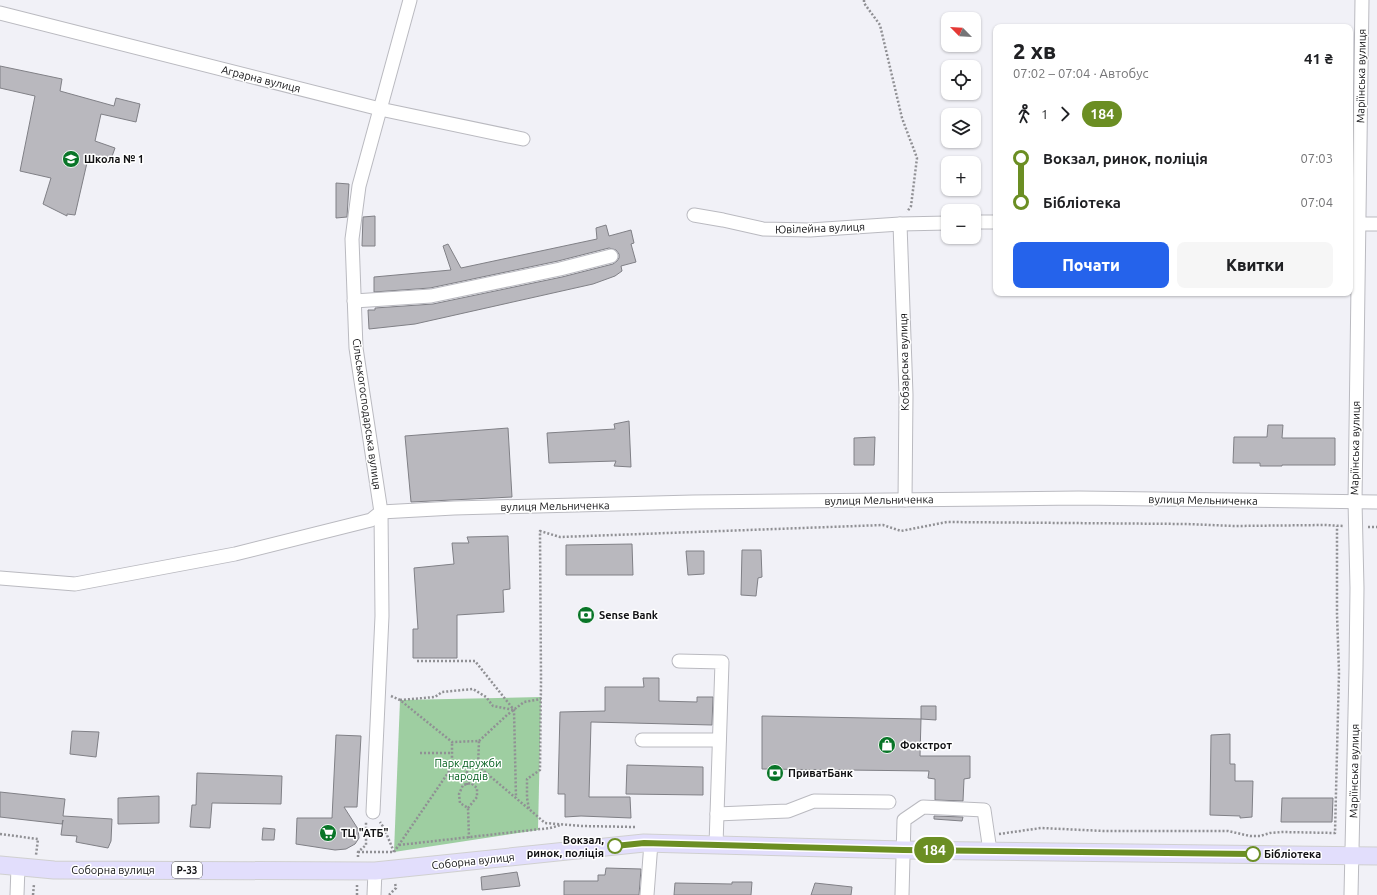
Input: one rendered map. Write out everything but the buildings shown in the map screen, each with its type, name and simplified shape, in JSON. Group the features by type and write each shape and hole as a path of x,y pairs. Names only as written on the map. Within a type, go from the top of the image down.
{"main road":[{"name":"Соборна вулиця","path":"0,864 54,870 357,878 375,871 651,843 903,850 989,843 1377,856"}],"street":[{"name":"Сільськогосподарська вулиця","path":"373,812 382,616 376,516 356,348 352,239 359,186 410,0"},
{"name":"Маріїнська вулиця","path":"1351,895 1357,588 1354,501 1355,94 1362,0"},
{"name":"Аграрна вулиця","path":"0,12 380,109 523,139"},
{"name":"Ювілейна вулиця","path":"694,215 763,229 810,230 900,224 941,223"},
{"path":"981,222 993,222"},
{"name":"Кобзарська вулиця","path":"900,224 906,395 905,500"},
{"path":"1354,224 1377,224"},
{"path":"354,301 430,296 560,269 611,256"},
{"name":"вулиця Мельниченка","path":"0,578 74,584 235,554 376,516 454,508 1079,498 1377,502"},
{"path":"679,661 722,662 716,844"},
{"path":"642,740 719,740"},
{"path":"717,814 788,811 814,801 889,802"},
{"path":"902,895 904,820 922,807 984,810 989,843"},
{"path":"647,895 651,843"},
{"path":"17,895 18,867"},
{"path":"374,895 375,871"}],"path":[{"path":"864,0 864,3 880,25 902,118 917,158 911,206 900,224"},
{"path":"642,828 545,823 530,810 527,798 527,779 540,770 540,531 560,537 883,525 901,530 947,522 1337,526 1337,614 1339,672 1335,833 1282,832 1260,836 1250,836 1228,831 1104,831 1041,828 989,843"},
{"path":"417,662 475,661 514,710 516,798"},
{"path":"379,690 400,700 452,742 479,741 524,702 541,700"},
{"path":"400,700 435,697 442,692 473,690 486,697 493,706 514,710"},
{"path":"478,766 479,741"},
{"path":"394,852 452,766 452,742"},
{"path":"420,753 452,753"},
{"path":"452,766 478,766 534,813"},
{"path":"467,766 467,785"},
{"path":"468,808 460,803 459,794 463,785 471,784 477,788 477,798 468,808 469,838"},
{"path":"357,878 358,852 366,845 366,815 373,812 384,828 394,852 396,888 389,895"},
{"path":"399,845 469,838 564,825"},
{"path":"0,834 38,840"},
{"path":"358,852 394,852"}],"green space":[{"name":"Парк дружби народів","path":"541,697 538,830 394,852 400,700"}],"bus line":[{"name":"184","path":"615,846 644,843 903,850 1253,854"}],"place":[{"name":"Школа № 1","path":"71,159"},
{"name":"Sense Bank","path":"586,615"},
{"name":"Фокстрот","path":"887,745"},
{"name":"ПриватБанк","path":"775,773"},
{"name":"ТЦ \"АТБ\"","path":"328,833"},
{"name":"Вокзал, ринок, поліція","path":"615,846"},
{"name":"Бібліотека","path":"1253,854"}]}
